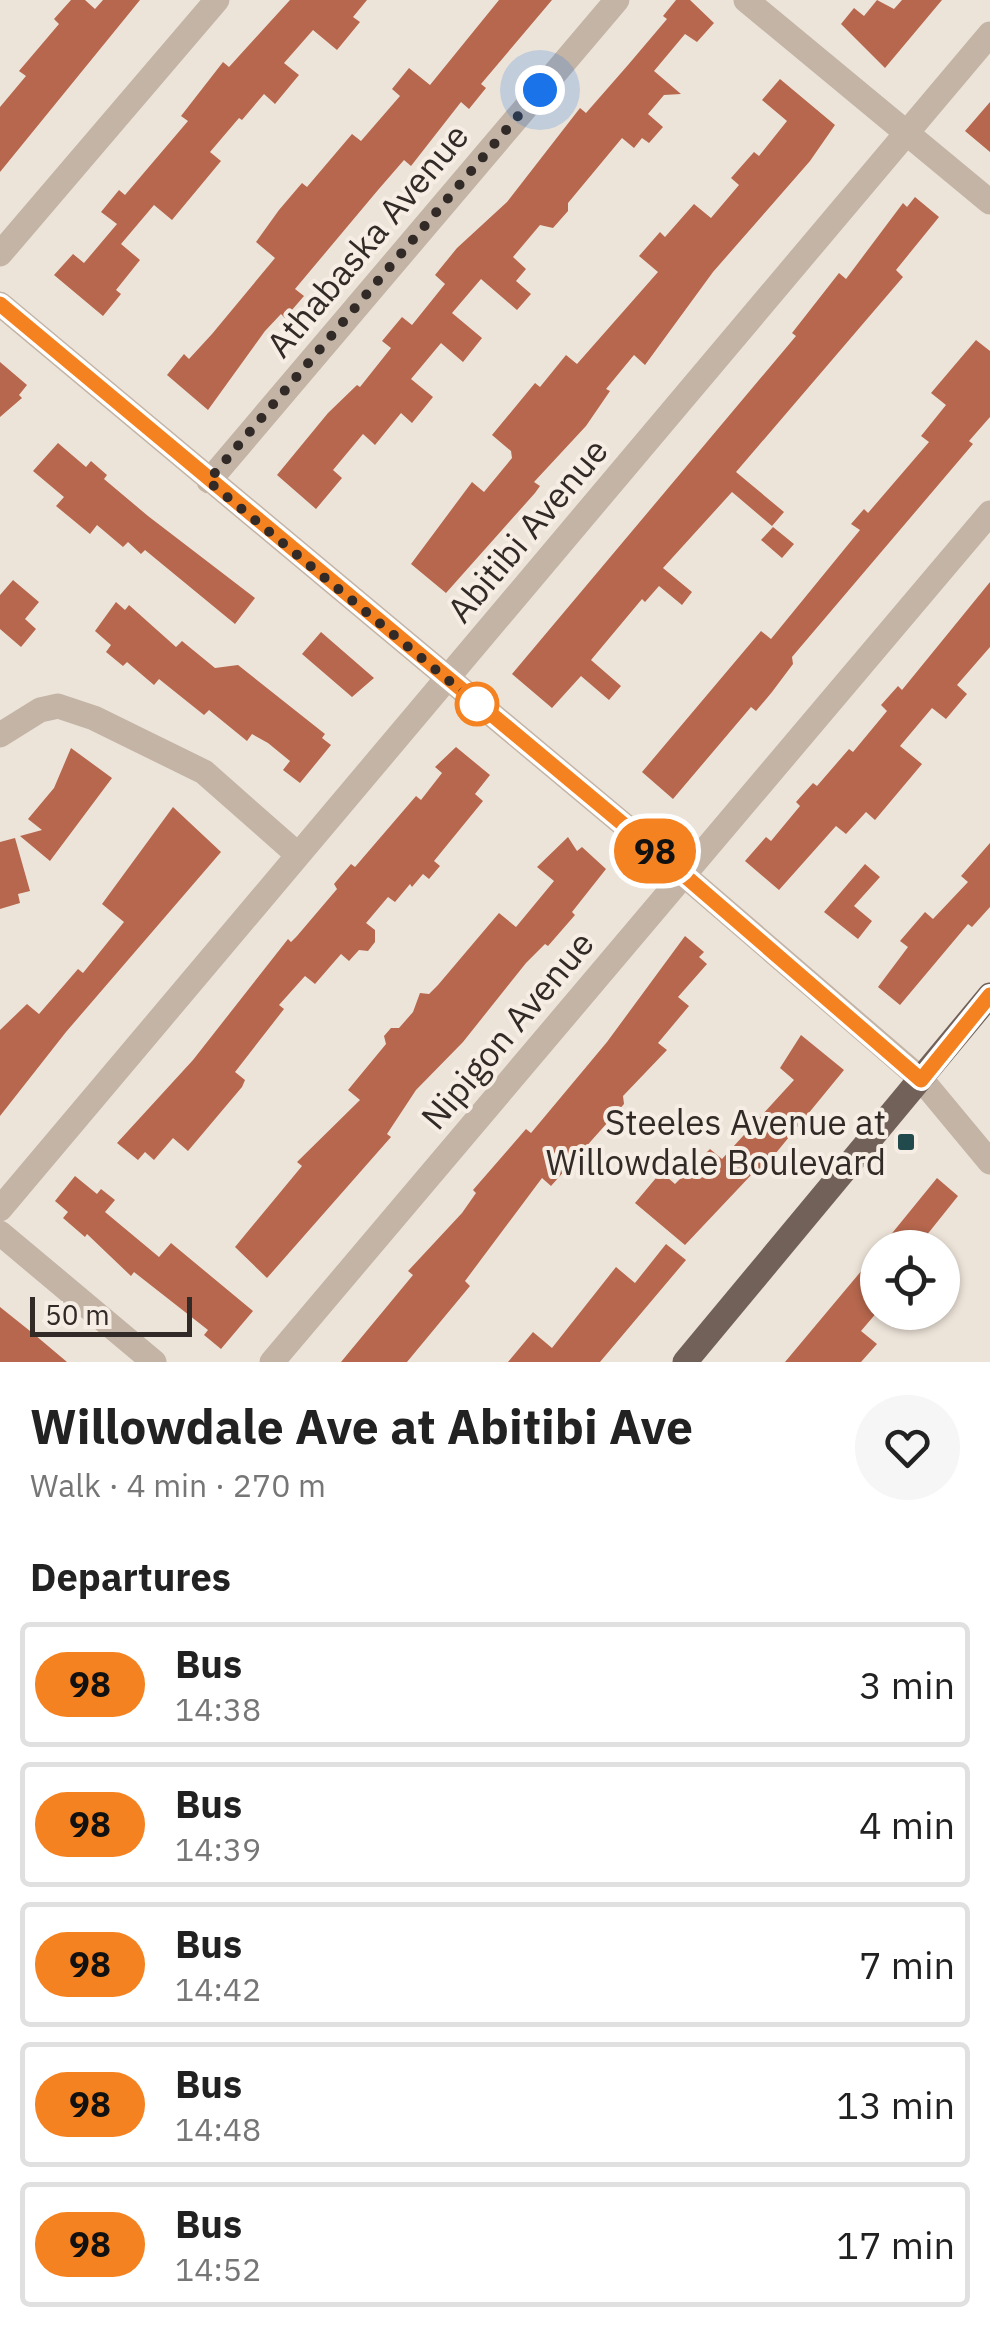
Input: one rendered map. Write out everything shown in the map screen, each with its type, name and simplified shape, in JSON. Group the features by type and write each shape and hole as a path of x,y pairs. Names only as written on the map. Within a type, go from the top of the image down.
{"main road":[{"path":"686,1362 990,995"}],"street":[{"path":"0,254 217,0"},
{"name":"Athabaska Avenue","path":"208,481 617,0"},
{"path":"746,0 990,202"},
{"name":"Abitibi Avenue","path":"0,1208 990,34"},
{"path":"0,304 684,875 921,1080 990,1162"},
{"name":"Nipigon Avenue","path":"272,1362 990,513"},
{"path":"0,734 40,710 58,706 94,718 204,772 297,854"},
{"path":"0,1232 154,1362"}],"building":[{"path":"71,0 85,0 95,9 103,0 140,0 0,172 0,107 26,76 19,71 59,24 54,19"},
{"path":"290,0 367,0 353,17 360,22 337,50 313,30 284,63 299,75 275,104 264,94 242,120 239,118 210,152 221,161 172,220 154,205 121,244 140,260 116,290 121,294 103,316 54,275 73,254 84,263 117,224 101,212 119,190 125,195 188,121 181,116 223,62 229,67"},
{"path":"499,0 552,0 481,84 486,88 469,109 461,102 411,166 404,160 378,190 295,289 304,296 285,318 281,314 265,331 208,410 167,375 184,354 189,359 275,258 256,242 302,183 307,187 352,134 361,141 400,96 392,89 409,68 430,85"},
{"path":"676,0 690,0 714,23 697,42 685,34 654,71 681,94 664,95 648,114 663,127 649,143 642,138 634,148 622,138 568,203 568,211 553,228 540,225 513,257 526,269 516,281 531,294 517,310 481,279 452,313 482,338 463,362 441,343 411,379 433,397 412,423 401,413 375,445 363,434 333,470 342,478 316,509 277,475 328,413 357,385 360,387 391,348 382,341 402,317 412,325 445,284 435,275 457,248 507,202 580,108 586,113 667,19 663,16"},
{"path":"877,0 894,9 902,0 942,0 885,68 841,24 854,8 864,16"},
{"path":"780,79 835,125 810,161 713,272 645,365 634,355 606,389 610,391 586,426 534,482 540,486 535,493 446,593 411,564 472,482 484,492 512,458 511,451 492,435 535,383 540,387 566,355 577,364 658,272 639,256 660,232 665,237 694,204 711,218 739,185 731,178 754,152 759,156 787,121 762,100"},
{"path":"990,102 990,152 965,131"},
{"path":"915,197 939,217 896,270 903,277 736,472 784,512 772,526 732,492 663,568 692,592 682,605 659,586 645,602 642,599 591,660 621,686 609,700 581,676 552,708 512,674 796,336 792,333 839,273 846,279 903,203 907,207"},
{"path":"976,340 990,351 990,417 969,441 973,444 792,657 793,664 756,711 751,707 673,799 642,772 761,631 771,639 860,530 851,524 864,509 868,513 929,442 921,436 946,405 931,393"},
{"path":"0,362 27,385 19,395 22,398 0,417"},
{"path":"58,443 86,467 91,461 107,475 104,479 148,516 255,598 235,624 145,550 141,554 128,542 123,547 97,525 90,534 56,506 64,497 33,471"},
{"path":"773,527 794,544 782,558 761,540"},
{"path":"13,580 39,602 25,619 36,629 21,647 0,629 0,595"},
{"path":"990,582 990,647 957,685 967,694 946,719 932,708 900,746 922,764 875,820 866,812 846,834 836,826 779,890 745,861 766,837 771,841 813,783 817,786 849,749 853,752 887,711 881,705 898,686 902,690"},
{"path":"116,602 125,610 129,605 176,647 182,641 215,668 238,665 325,734 322,738 331,745 300,783 283,770 290,761 268,743 252,734 247,741 209,710 204,715 159,679 154,685 127,662 123,666 106,652 111,645 95,631"},
{"path":"321,632 374,678 352,697 302,654"},
{"path":"456,747 490,775 475,794 483,801 434,861 440,866 429,879 423,874 395,902 388,897 366,923 375,930 375,942 368,951 359,950 349,961 341,954 315,984 305,976 279,1005 284,1009 235,1072 245,1080 242,1087 188,1151 173,1138 154,1160 145,1152 138,1160 117,1143 193,1060 288,939 291,942 297,936 337,889 334,884 351,864 355,867 416,796 421,800 442,773 435,767"},
{"path":"71,748 112,778 50,861 20,836 42,830 28,819 54,788"},
{"path":"173,807 221,852 66,1032 0,1116 0,1030 27,1004 39,1014 78,969 83,973 124,922 102,904"},
{"path":"568,837 577,851 582,847 606,869 572,912 575,915 548,946 545,944 526,963 463,1042 416,1090 387,1134 391,1137 267,1278 235,1247 302,1166 297,1162 360,1100 348,1090 386,1044 384,1036 391,1028 399,1028 413,1012 420,993 429,994 438,985 499,913 516,927 554,881 537,867"},
{"path":"15,838 30,891 18,894 20,903 0,909 0,842"},
{"path":"990,843 990,907 972,927 968,924 900,1005 878,987 908,947 900,941 925,912 933,919 968,882 961,876"},
{"path":"865,864 880,877 854,906 872,921 858,939 824,912"},
{"path":"685,936 704,952 699,957 707,964 678,997 689,1006 658,1043 667,1050 623,1096 624,1104 551,1186 542,1178 465,1281 470,1286 407,1362 341,1362 413,1275 408,1271 462,1213 476,1193 473,1190 526,1129 531,1133 607,1042"},
{"path":"801,1035 844,1070 758,1175 754,1172 685,1245 635,1203 661,1172 675,1184 710,1149 722,1159 794,1080 780,1068"},
{"path":"75,1176 97,1194 101,1189 115,1200 105,1212 159,1257 171,1243 253,1311 221,1349 204,1335 208,1330 134,1272 131,1276 87,1234 85,1237 63,1218 68,1212 55,1201"},
{"path":"937,1178 958,1196 931,1230 895,1230"},
{"path":"666,1244 686,1260 600,1362 508,1362 533,1332 552,1348 616,1267 635,1283"},
{"path":"860,1272 860,1330 877,1344 861,1362 785,1362"},
{"path":"0,1307 35,1335 67,1362 0,1362"}],"bus line":[{"name":"98","path":"0,304 684,875 921,1080 990,995"}],"place":[{"name":"Steeles Avenue at Willowdale Boulevard","path":"906,1142"}],"route":[{"path":"477,704 208,481 540,90"}]}
